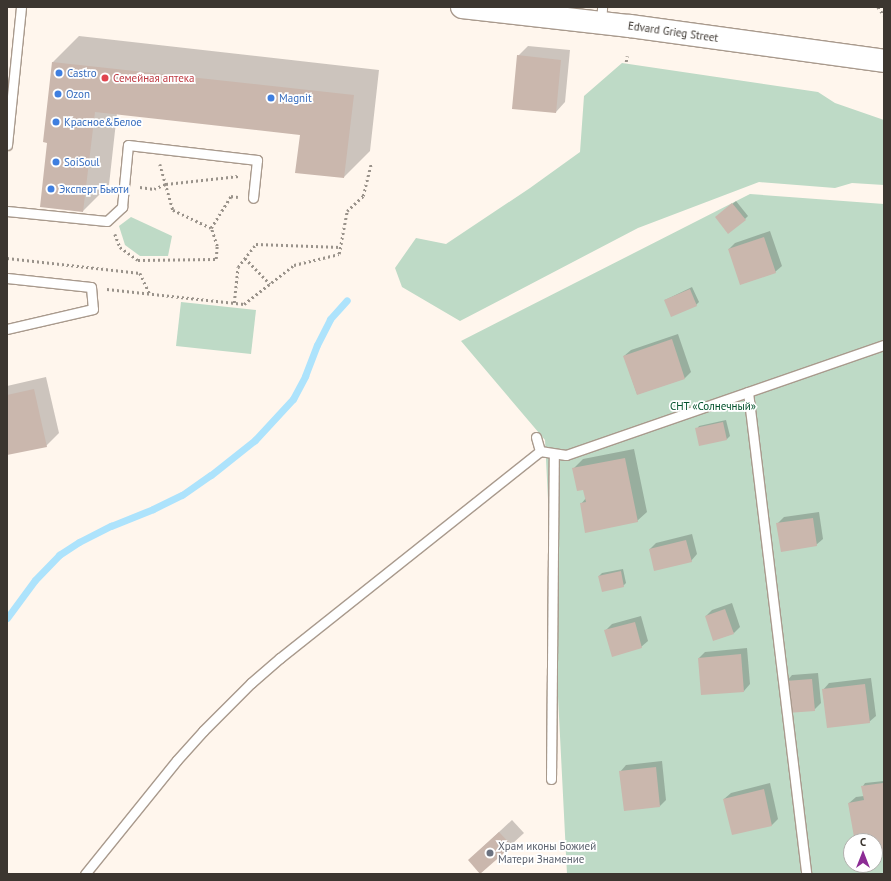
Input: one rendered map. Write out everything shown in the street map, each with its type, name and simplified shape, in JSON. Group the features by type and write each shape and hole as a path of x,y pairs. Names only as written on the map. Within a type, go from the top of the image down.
{"street":[{"name":"Edvard Grieg Street","path":"462,7 601,15 884,61"}],"lane":[{"path":"7,145 21,7"},
{"path":"7,211 107,221 122,207 128,145 257,160 253,198"},
{"path":"7,278 91,287 93,309 7,329"},
{"path":"540,451 566,456 884,345"},
{"path":"748,392 806,874"},
{"path":"536,436 540,451"},
{"path":"85,874 177,760 203,731 251,683 280,658 540,451"},
{"path":"551,779 554,454"}],"path":[{"path":"878,7 884,15"},
{"path":"626,62 627,56"},
{"path":"109,218 120,247 138,260 216,259 217,246 211,228 173,210 161,170 159,149"},
{"path":"91,287 244,304 294,265 339,254 347,211 363,196 371,164"},
{"path":"124,183 141,188 154,189 166,184 256,174"},
{"path":"211,228 232,196"},
{"path":"234,303 238,267 256,244 341,247"},
{"path":"7,258 140,273 150,294"},
{"path":"245,258 270,284"}],"green space":[{"path":"622,63 818,92 835,103 884,120 884,185 852,183 835,188 759,182 638,228 460,321 402,287 395,268 416,238 446,244 530,188 580,152 584,96"},
{"name":"СНТ «Солнечный»","path":"750,194 884,204 884,874 567,874 545,440 461,341"},
{"path":"131,217 172,236 168,256 140,256 125,245 119,226"},
{"path":"181,302 256,310 251,354 176,346"}],"building":[{"path":"517,55 561,60 556,113 512,109"},
{"path":"52,62 354,95 344,178 295,173 300,135 95,112 83,212 40,207 47,143 43,142"},
{"path":"732,203 746,220 728,234 715,217"},
{"path":"764,237 776,273 740,285 728,249"},
{"path":"690,289 697,306 671,317 664,300"},
{"path":"672,339 685,379 637,395 623,356"},
{"path":"34,389 47,447 7,455 7,395"},
{"path":"723,422 727,440 699,446 695,428"},
{"path":"625,458 638,522 585,533 580,503 586,502 583,490 577,491 572,468"},
{"path":"813,518 817,546 781,552 776,523"},
{"path":"686,540 692,562 654,571 649,549"},
{"path":"621,571 624,587 602,592 598,576"},
{"path":"725,609 734,634 713,641 705,616"},
{"path":"635,622 642,648 612,657 604,630"},
{"path":"741,654 744,692 701,695 698,658"},
{"path":"812,679 815,711 787,713 785,681"},
{"path":"865,684 870,723 827,728 822,689"},
{"path":"656,767 660,807 624,811 619,771"},
{"path":"883,783 884,853 883,833 853,833 848,803 864,800 861,786"},
{"path":"764,789 772,826 732,835 723,799"},
{"name":"Храм иконы Божией Матери Знамение","path":"499,832 512,846 480,874 468,860"}],"waterway":[{"path":"7,618 35,580 59,555 79,542 111,526 153,509 182,495 211,475 255,440 293,399 305,376 317,345 330,319 347,300"}],"place":[{"name":"Castro","path":"59,73"},
{"name":"Семейная аптека","path":"105,78"},
{"name":"Ozon","path":"58,94"},
{"name":"Magnit","path":"271,98"},
{"name":"Красное&Белое","path":"56,122"},
{"name":"SoiSoul","path":"56,162"},
{"name":"Эксперт Бьюти","path":"51,189"},
{"name":"Храм иконы Божией Матери Знамение","path":"490,853"}]}
